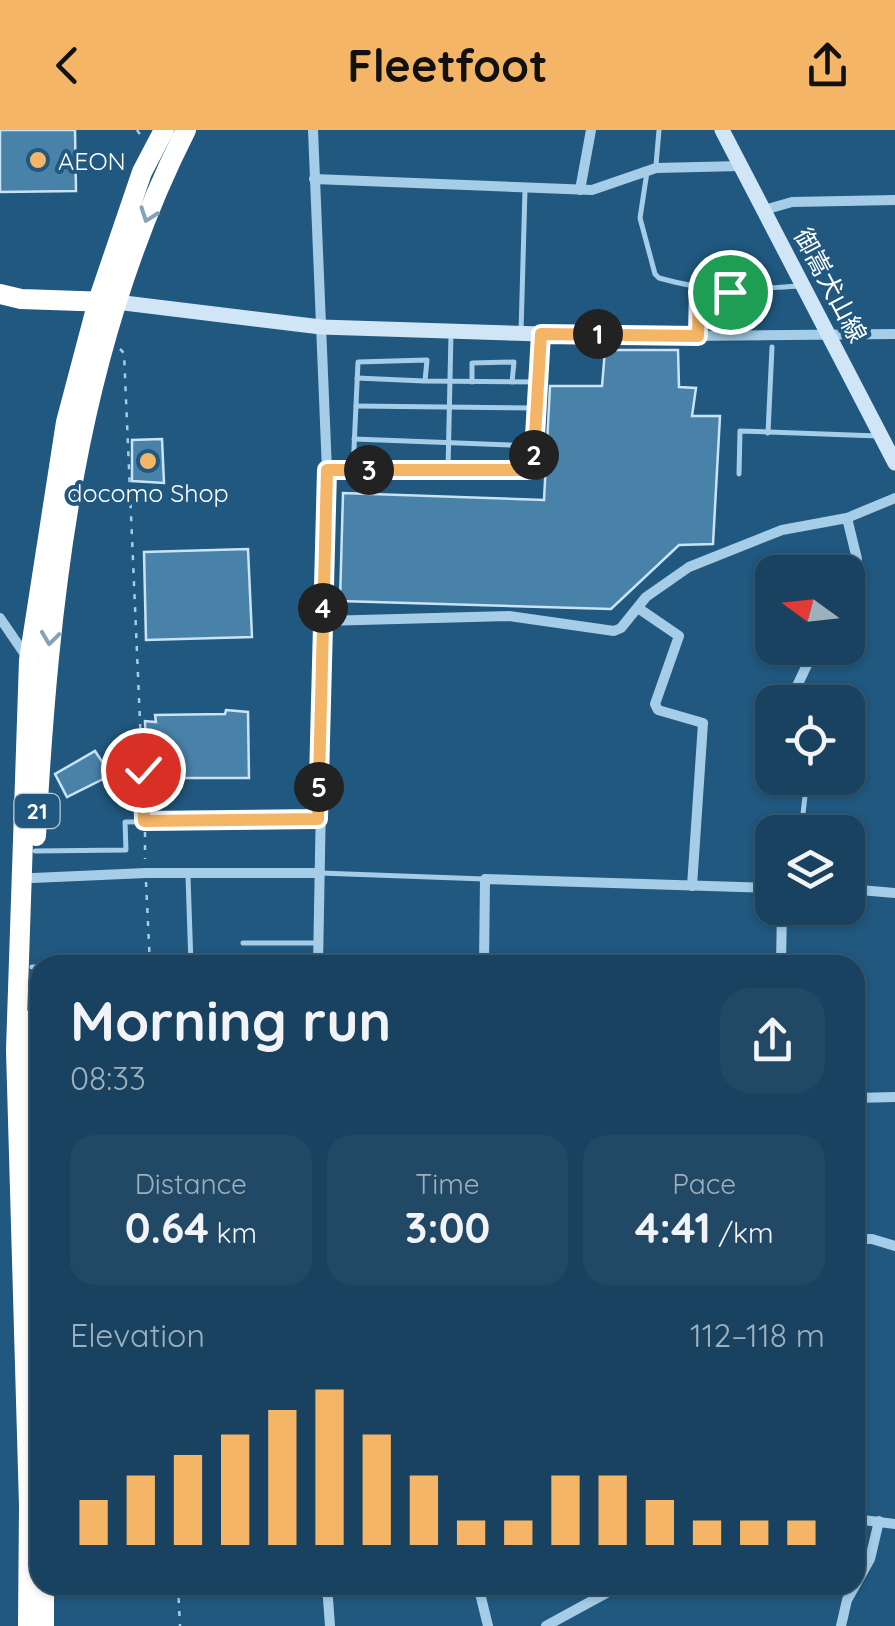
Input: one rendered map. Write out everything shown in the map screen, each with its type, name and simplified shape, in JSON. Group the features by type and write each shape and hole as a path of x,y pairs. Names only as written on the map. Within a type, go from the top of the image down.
{"highway":[{"name":"21","path":"36,955 33,878 46,680 62,541 107,302 142,172 164,130"},
{"name":"21","path":"28,1626 29,1506 16,1050 29,660 66,422 107,302 186,130"},
{"path":"0,294 21,299 107,302"},
{"path":"44,1595 44,1626"}],"street":[{"path":"312,130 327,470 318,955"},
{"path":"580,190 591,130"},
{"name":"御嵩犬山線","path":"722,130 895,463"},
{"path":"314,179 580,190 606,188 652,169 741,166"},
{"path":"764,210 792,202 895,200"},
{"path":"107,302 321,328 698,336 895,334"},
{"path":"323,621 508,616 614,631 672,577 729,549 796,526 847,518 895,498"},
{"path":"847,518 856,555"},
{"path":"638,608 680,636 655,704 658,710 703,722 692,886"},
{"path":"0,618 29,660"},
{"path":"33,878 146,873 317,873"},
{"path":"484,955 485,879 755,888"},
{"path":"865,890 895,893"},
{"path":"781,955 782,925"},
{"path":"865,1098 895,1097"},
{"path":"865,1239 895,1246"},
{"path":"865,1520 895,1523"},
{"path":"865,1567 879,1521"},
{"path":"328,1595 330,1626"},
{"path":"480,1595 488,1626"},
{"path":"546,1626 603,1595"},
{"path":"841,1626 850,1595"}],"lane":[{"path":"659,130 640,218 655,274 699,289 730,292 804,286"},
{"path":"521,333 525,190"},
{"path":"698,336 699,289"},
{"path":"448,470 451,332"},
{"path":"327,470 533,470 541,334"},
{"path":"768,432 772,346"},
{"path":"353,470 358,362 427,360 425,381"},
{"path":"472,382 472,363 514,362 512,382"},
{"path":"358,378 536,382"},
{"path":"356,406 536,408"},
{"path":"739,474 740,431 882,436"},
{"path":"354,438 534,446"},
{"path":"35,851 126,850 126,822 318,819"},
{"path":"188,873 191,955"},
{"path":"317,873 485,879"},
{"path":"244,943 318,943"}],"path":[{"path":"116,344 124,353 150,955"},
{"path":"178,1595 180,1626"}],"building":[{"name":"AEON","path":"0,130 75,130 76,191 0,192"},
{"path":"605,350 678,350 679,387 696,388 692,416 720,416 713,544 679,545 611,609 340,601 343,493 544,500 550,386 602,386"},
{"name":"docomo Shop","path":"162,439 164,483 132,481 132,440"},
{"path":"248,549 252,637 146,640 144,552"},
{"path":"226,710 248,712 249,778 147,778 145,721 156,722 155,715 225,714"},
{"path":"95,751 111,775 67,797 55,774"}],"place":[{"name":"AEON","path":"38,160"},
{"name":"docomo Shop","path":"148,461"}],"route":[{"path":"143,770 144,821 318,819 327,470 533,470 541,334 698,336 699,289 730,292"}]}
